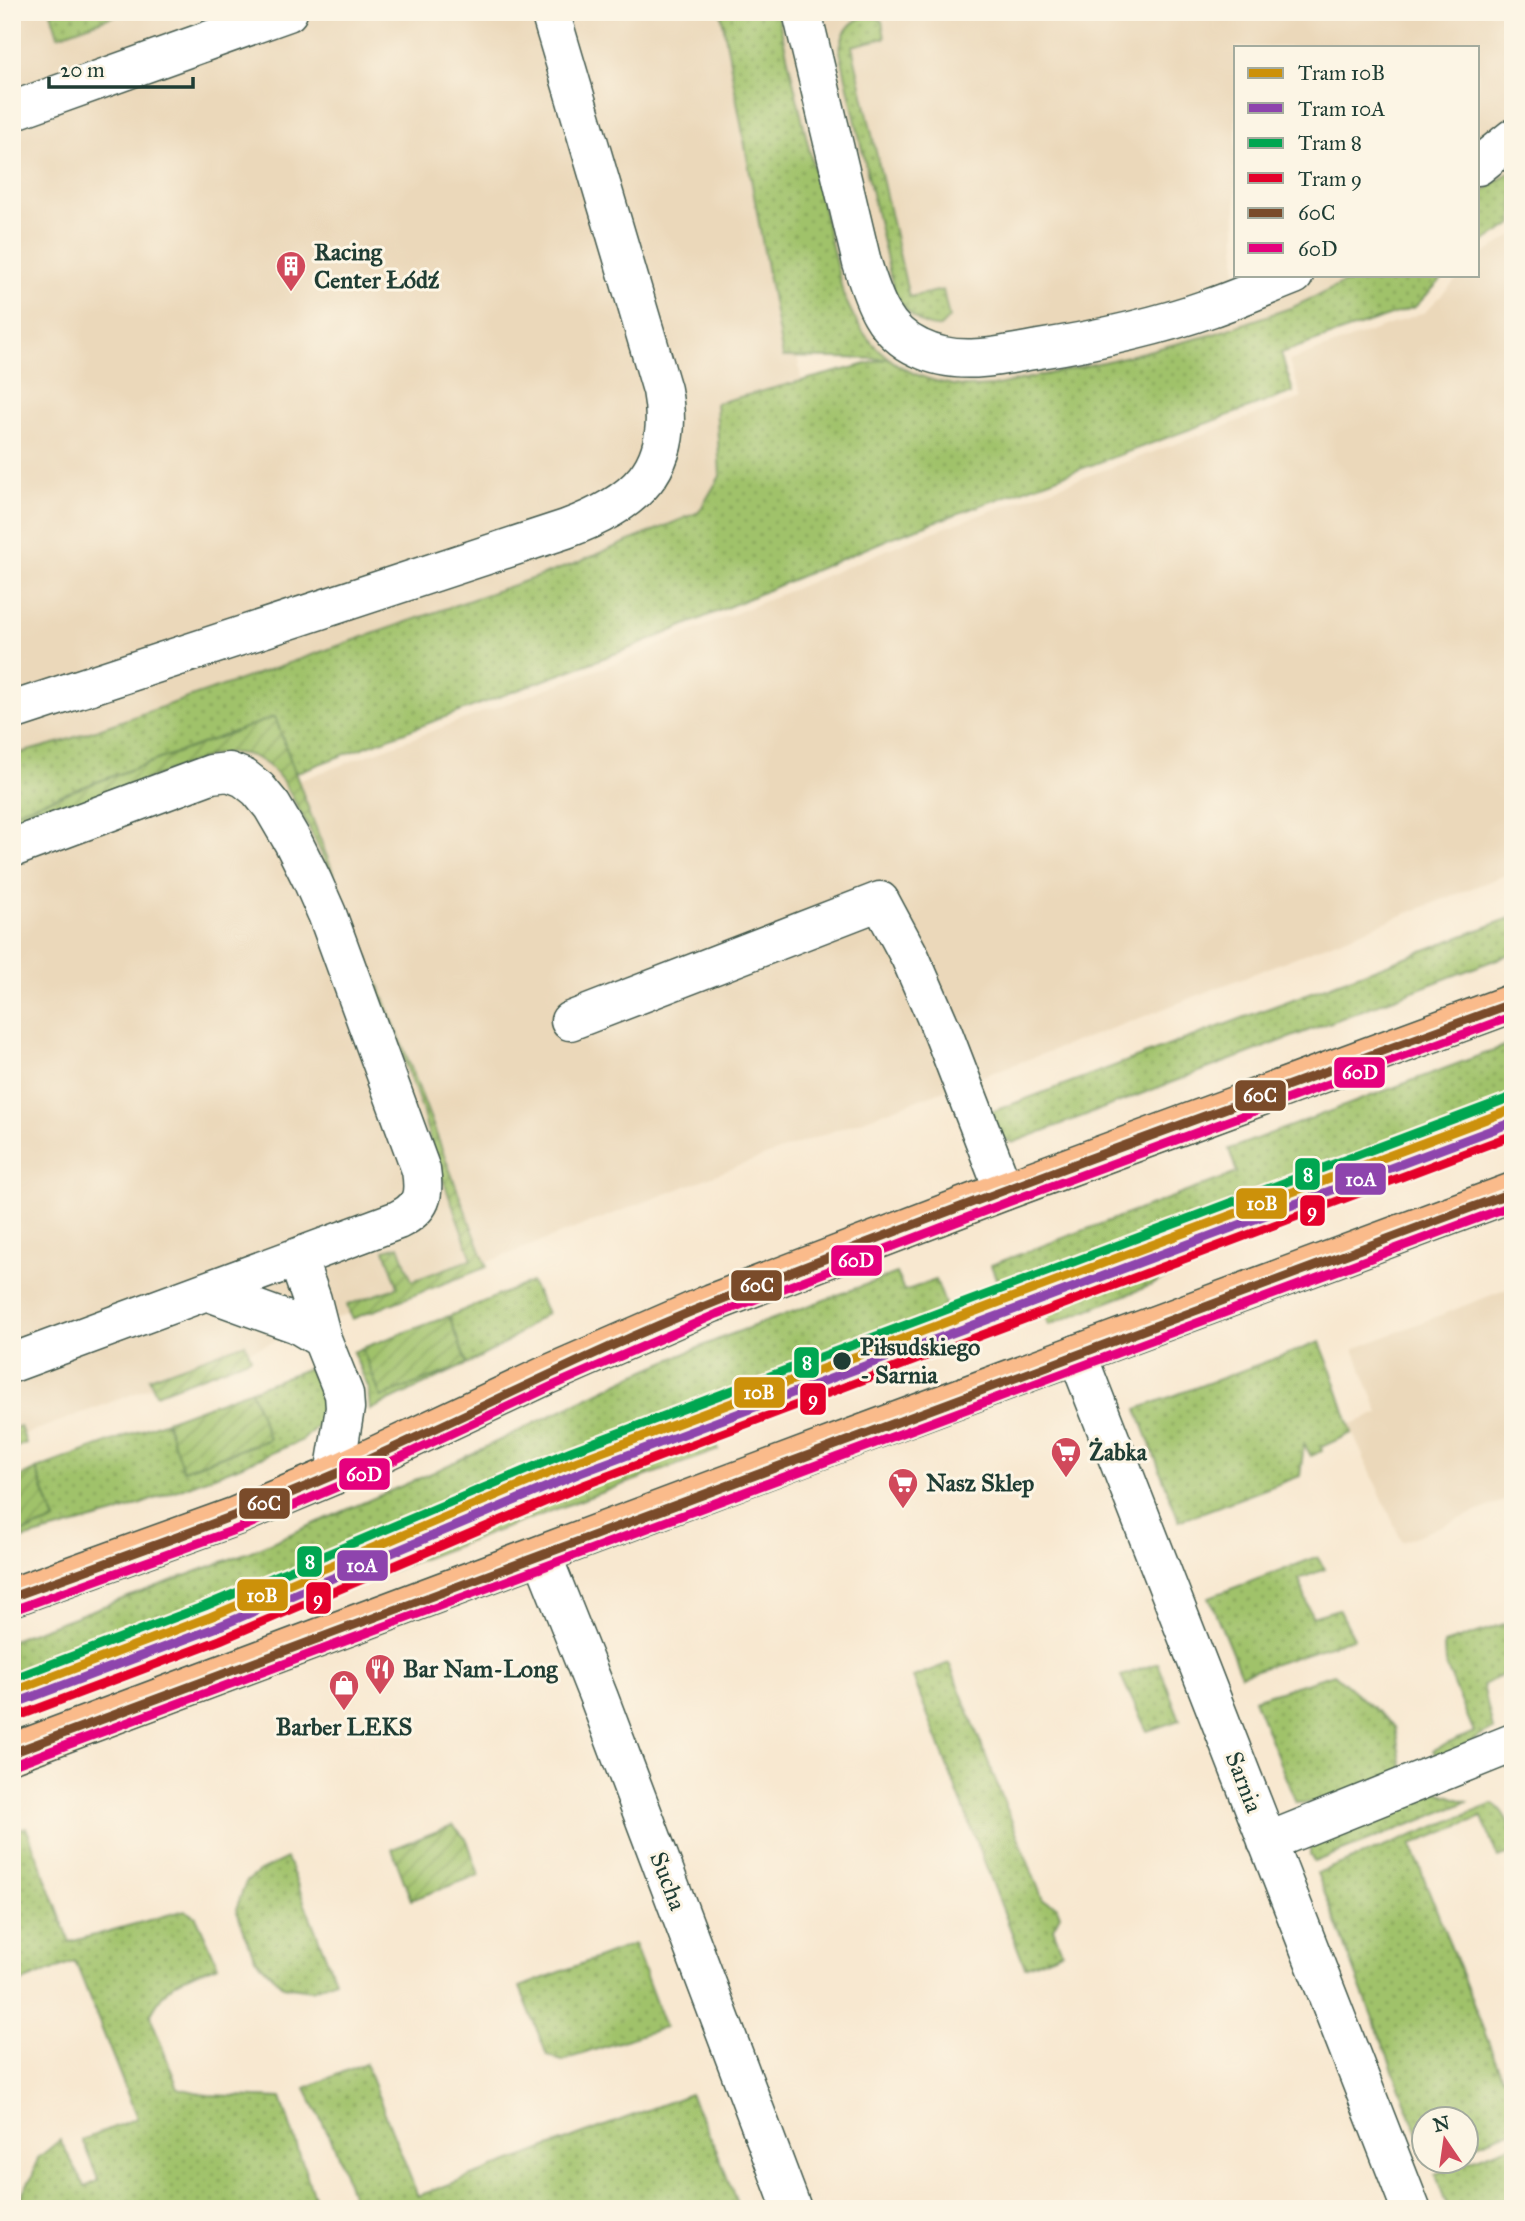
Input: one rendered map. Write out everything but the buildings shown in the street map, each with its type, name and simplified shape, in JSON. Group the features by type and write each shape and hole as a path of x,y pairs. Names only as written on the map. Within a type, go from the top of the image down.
{"main road":[{"path":"12,1597 236,1516 334,1475 655,1327 1003,1191 1513,1003"},
{"path":"12,1753 1513,1192"}],"street":[{"path":"12,111 288,12"},
{"path":"12,711 594,519 632,495 645,482 654,469 664,433 662,390 550,12"},
{"path":"802,12 871,293 888,326 918,348 949,358 981,359 1098,339 1208,309 1291,276"},
{"path":"1480,164 1513,138"},
{"path":"12,848 211,774 229,772 244,778 258,789 272,806 313,880 421,1170 423,1185 420,1200 412,1212 398,1220 12,1363"},
{"path":"570,1021 880,901 910,957 938,1021 1003,1191"},
{"path":"297,1258 322,1339 344,1394 345,1408 334,1475"},
{"path":"205,1291 297,1324 322,1339"},
{"name":"Sarnia","path":"1077,1354 1411,2209"},
{"name":"Sucha","path":"542,1555 599,1698 792,2209"},
{"path":"1513,1710 1513,1722"},
{"path":"1267,1842 1513,1743"}],"shaded area":[{"path":"12,12 730,12 797,354 830,563 641,644 295,773 298,781 634,656 905,542 1302,398 1289,361 1425,312 1460,276 1480,276 1480,257 1513,235 1513,872 1140,1018 12,1439"},
{"path":"777,12 1513,12 1513,170 1480,194 1480,46 1234,46 1234,276 1356,276 1293,307 1211,335 1112,360 973,388 946,385 925,378 890,358 875,347 843,294"},
{"path":"1512,1287 1513,1497 1402,1542 1349,1425 1379,1413 1354,1349"}],"green space":[{"path":"51,12 125,12 58,36"},
{"path":"721,12 777,12 843,294 860,327 874,345 899,365 929,379 960,386 993,386 1211,335 1293,307 1356,276 1445,276 1415,307 1281,353 1293,392 893,537 641,644 295,773 275,717 12,813 12,755 61,742 574,564 699,512 720,476 716,403 886,359 783,357"},
{"path":"867,15 873,15 882,21 885,38 852,46 909,297 943,290 949,318 940,327 919,321 907,311 894,292 840,51 848,28"},
{"path":"1513,170 1513,224 1480,244 1480,194"},
{"path":"275,717 487,1267 352,1319 347,1305 398,1287 385,1250 399,1246 412,1281 472,1259 388,1017 379,1002 322,855 284,782 257,758 232,753 212,755 12,829 12,813"},
{"path":"1513,917 1513,953 1012,1143 999,1136 991,1112"},
{"path":"1513,1043 1513,1131 1351,1191 1149,1286 1049,1325 1041,1307 1011,1318 991,1265 1237,1173 1229,1149"},
{"path":"897,1273 904,1291 936,1280 954,1328 707,1423 718,1450 12,1713 12,1640 249,1552 434,1472 634,1375 724,1337"},
{"path":"531,1282 547,1313 501,1346 467,1364 449,1316"},
{"path":"449,1316 467,1364 381,1397 362,1348"},
{"path":"1320,1342 1352,1433 1321,1447 1322,1451 1311,1456 1304,1444 1300,1476 1179,1521 1137,1409"},
{"path":"245,1343 251,1358 156,1394 149,1378"},
{"path":"362,1348 381,1397 467,1364 370,1410 368,1387 353,1352"},
{"path":"309,1368 321,1396 322,1408 318,1425 303,1440 115,1514 12,1542 12,1536 55,1521 36,1469 166,1421 184,1470 268,1440 251,1390"},
{"path":"251,1390 269,1439 183,1470 166,1421"},
{"path":"20,1426 26,1443 12,1449 12,1429"},
{"path":"36,1469 55,1521 12,1536 12,1481"},
{"path":"1317,1557 1325,1569 1299,1579 1312,1617 1339,1609 1354,1638 1241,1675 1209,1597"},
{"path":"1504,1624 1513,1643 1513,1669 1483,1685 1493,1729 1438,1760 1433,1750 1474,1732 1445,1663 1444,1644"},
{"path":"949,1663 1043,1900 1056,1905 1060,1915 1053,1928 1062,1952 1025,1967 913,1677"},
{"path":"1158,1663 1180,1720 1147,1731 1121,1676"},
{"path":"1334,1674 1395,1727 1403,1773 1326,1802 1296,1803 1254,1699"},
{"path":"1438,1792 1467,1802 1314,1862 1310,1855 1310,1845"},
{"path":"1493,1804 1502,1813 1509,1825 1513,1853 1498,1858 1482,1817 1411,1845 1502,2077 1513,2074 1513,2130 1480,2143 1480,2106 1410,2106 1410,2114 1317,1873"},
{"path":"453,1825 467,1840 479,1875 411,1900 392,1849"},
{"path":"26,1827 70,1942 185,1910 196,1917 218,1965 178,1981 164,1994 150,2015 178,2088 208,2095 281,2098 318,2209 23,2209 21,2195 32,2177 38,2158 60,2140 85,2186 99,2181 82,2140 137,2118 75,1961 19,1983 12,1978 12,1832"},
{"path":"287,1858 335,1980 312,1990 283,1986 254,1957 236,1909 246,1882 260,1871"},
{"path":"634,1944 665,2027 561,2061 547,2055 520,1987"},
{"path":"365,2063 418,2196 690,2094 719,2156 739,2209 356,2209 335,2147 305,2088"},
{"path":"1513,2144 1513,2209 1448,2209 1436,2176 1480,2176 1480,2157"}],"tram line":[{"name":"8","path":"12,1679 205,1606 571,1451 1509,1098"},
{"name":"10B","path":"12,1692 210,1617 575,1462 1513,1109"},
{"name":"10A","path":"16,1703 215,1628 580,1473 1513,1122"},
{"name":"9","path":"21,1715 220,1640 584,1485 1513,1135"}],"transit line":[{"name":"60C","path":"12,1597 292,1493 618,1343 715,1302 1013,1187 1513,1003"},
{"name":"60D","path":"16,1609 240,1528 339,1486 552,1386 717,1314 1008,1202 1513,1016"},
{"name":"60C","path":"12,1753 1513,1192"},
{"name":"60D","path":"16,1764 1513,1205"}],"place":[{"name":"Racing Center Łódź","path":"291,293"},
{"name":"Piłsudskiego - Sarnia","path":"842,1361"},
{"name":"Żabka","path":"1066,1479"},
{"name":"Nasz Sklep","path":"903,1510"},
{"name":"Bar Nam-Long","path":"380,1696"},
{"name":"Barber LEKS","path":"344,1712"}]}
